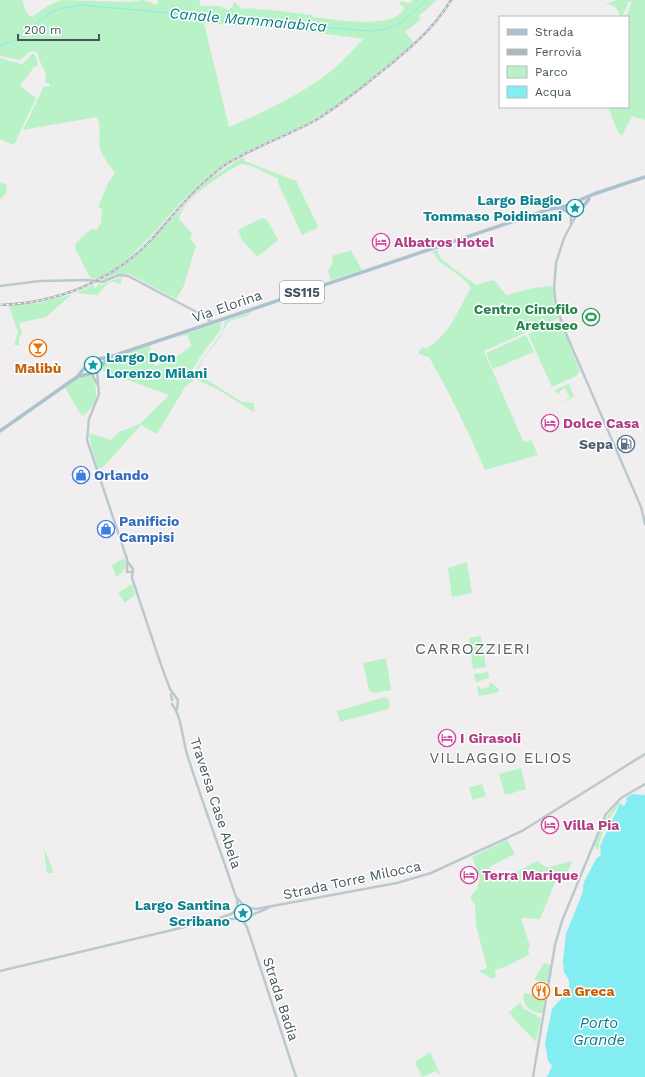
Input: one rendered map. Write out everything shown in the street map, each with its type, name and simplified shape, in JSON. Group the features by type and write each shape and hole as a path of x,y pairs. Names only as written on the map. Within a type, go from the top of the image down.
{"main road":[{"path":"556,208 571,212 580,210 586,201 602,192 645,177"},
{"name":"Via Elorina","path":"95,360 110,357 494,228 571,204 602,192"},
{"path":"576,202 579,204 580,210"},
{"path":"571,204 571,212"},
{"path":"0,431 77,377 98,369 110,357"},
{"path":"77,377 89,360 95,360 98,369"},
{"path":"86,366 90,372"}],"street":[{"path":"580,210 564,238 556,262 554,289 556,306 567,336 641,507 645,524"},
{"path":"570,228 571,212"},
{"path":"0,286 40,281 89,280 102,282 119,276 128,276 206,317 212,322"},
{"path":"98,369 99,394 89,419 87,440 127,560 132,567 132,578"},
{"path":"90,372 98,386"},
{"path":"127,560 127,568 132,578 170,689 172,702 178,715"},
{"path":"127,568 132,567"},
{"path":"129,573 133,572"},
{"path":"170,689 178,704 178,715"},
{"path":"172,702 176,698"},
{"path":"172,702 178,704"},
{"name":"Traversa Case Abela","path":"178,715 186,752 236,897"},
{"name":"Strada Torre Milocca","path":"272,907 397,883 431,873 522,830 645,754"},
{"path":"533,1077 555,945 562,921 606,814 621,798 645,784"},
{"path":"236,897 249,911 247,928"},
{"path":"236,897 238,915 247,928"},
{"path":"214,920 245,907 256,909 272,907"},
{"path":"0,971 214,920 241,918 272,907"},
{"name":"Strada Badia","path":"247,928 296,1077"}],"green space":[{"path":"0,0 22,0 27,13 31,17 51,4 62,0 130,2 143,0 157,5 158,0 199,0 201,6 220,6 228,10 232,7 234,2 242,9 263,9 312,15 313,17 363,22 390,19 399,14 404,7 399,4 401,1 409,3 414,0 437,0 419,16 420,20 405,32 414,43 349,96 321,115 235,157 213,172 184,199 144,243 130,256 114,269 97,279 90,278 75,248 76,243 91,229 97,230 101,222 102,209 98,207 108,183 115,173 104,158 100,148 99,125 97,117 23,130 44,86 49,87 50,84 45,82 46,75 38,54 35,51 29,52 20,60 0,56","holes":["204,23 278,27 363,39 330,72 306,88 229,127"]},
{"path":"617,0 645,0 645,120 632,116 622,136 617,130 608,108 629,108 629,16 626,16 632,2 629,1 622,16 620,16 615,8 611,5 605,4"},
{"path":"33,53 36,57 38,66 34,67 20,86 36,98 14,145 0,139 0,58 22,64"},
{"path":"243,157 245,161 296,181 318,226 317,228 302,235 279,185 278,179 252,166 241,164 225,173 195,195 182,212 179,219 192,234 190,239 196,246 183,288 176,299 129,274 116,275 114,273 115,275 99,281 126,264 149,244 209,179"},
{"path":"0,182 7,185 6,194 0,199"},
{"path":"262,218 267,220 278,240 257,257 242,240 238,230"},
{"path":"351,250 362,270 331,280 328,271 333,262 332,256"},
{"path":"437,250 441,259 476,285 494,280 506,295 533,288 552,286 554,304 559,318 484,351 523,441 526,442 531,440 538,455 485,470 472,441 429,357 419,354 418,352 423,347 426,349 448,329 471,288 464,280 439,261 435,254 431,252"},
{"path":"121,277 121,285 111,282 97,295 76,293 93,285 95,288 98,286 97,284 101,285"},
{"path":"71,295 46,317 19,323 22,334 19,338 19,345 14,345 18,332 9,306 38,303"},
{"path":"253,311 247,316 234,319 227,323 221,336 198,370 205,373 204,378 242,402 254,403 254,412 217,389 195,379 194,373 223,331 225,321"},
{"path":"560,320 580,372 576,376 552,387 528,334"},
{"path":"221,322 220,331 204,351 189,375 195,379 185,387 157,434 141,425 107,463 100,469 97,467 89,433 111,440 119,432 140,424 169,395 103,371 102,366 117,356 150,346 151,349 149,351 155,366 170,361 166,354 169,353 171,358 178,356 191,346 188,335 174,338"},
{"path":"526,335 534,352 493,369 486,353"},
{"path":"91,375 96,386 96,398 91,408 82,416 65,388 79,377"},
{"path":"569,384 574,397 563,401 570,397 565,388 560,391 559,394 554,390"},
{"path":"124,558 124,569 116,577 112,565"},
{"path":"467,562 472,593 452,597 448,568"},
{"path":"132,584 135,595 125,603 118,593"},
{"path":"481,636 486,667 473,669 469,638"},
{"path":"386,658 391,690 373,693 369,690 363,663"},
{"path":"488,672 489,678 476,682 474,674"},
{"path":"490,682 498,688 499,692 479,696 477,687 479,686 480,689 489,687"},
{"path":"385,697 388,699 390,706 388,709 340,722 337,711"},
{"path":"521,768 526,789 505,795 499,774"},
{"path":"482,784 486,796 473,800 469,788"},
{"path":"619,802 621,804 613,813 606,825 598,850 594,846 599,834 607,817"},
{"path":"507,840 515,854 489,867 498,882 537,861 544,866 549,867 572,861 564,881 556,880 540,919 521,918 530,946 528,948 529,955 495,970 496,976 493,979 479,971 487,968 476,925 475,905 470,897 477,889 480,878 472,857"},
{"path":"44,848 54,873 47,873"},
{"path":"544,963 551,965 548,982 534,980"},
{"path":"524,993 545,997 542,1013 534,1012 525,1005 523,997"},
{"path":"520,1003 523,1008 541,1018 536,1042 512,1017 511,1014 508,1013"},
{"path":"430,1052 440,1074 436,1071 422,1077 415,1062"}],"water":[{"name":"Porto Grande","path":"633,794 645,795 645,1077 547,1077 552,1066 548,1061 545,1043 552,1009 561,999 563,992 566,992 568,996 570,995 569,980 564,972 563,961 566,934 582,894 584,882 596,859 601,855 600,846 620,804 624,806 627,801 626,798"}],"waterway":[{"name":"Canale Mammaiabica","path":"0,46 15,40 48,14 62,8 81,5 368,31 386,29 400,23 426,0"}],"railway":[{"path":"0,305 42,300 62,295 82,288 119,268 151,240 186,200 214,173 247,153 314,121 341,103 412,46 443,13 451,0"}],"place":[{"name":"Largo Biagio Tommaso Poidimani","path":"575,208"},
{"name":"Albatros Hotel","path":"381,242"},
{"name":"Centro Cinofilo Aretuseo","path":"591,317"},
{"name":"Malibù","path":"38,348"},
{"name":"Largo Don Lorenzo Milani","path":"93,365"},
{"name":"Dolce Casa","path":"550,423"},
{"name":"Sepa","path":"626,444"},
{"name":"Orlando","path":"81,475"},
{"name":"Panificio Campisi","path":"106,529"},
{"name":"I Girasoli","path":"447,738"},
{"name":"Villa Pia","path":"550,825"},
{"name":"Terra Marique","path":"469,875"},
{"name":"Largo Santina Scribano","path":"243,913"},
{"name":"La Greca","path":"541,991"}],"district":[{"name":"CARROZZIERI","path":"473,648"},
{"name":"VILLAGGIO ELIOS","path":"501,758"}]}
